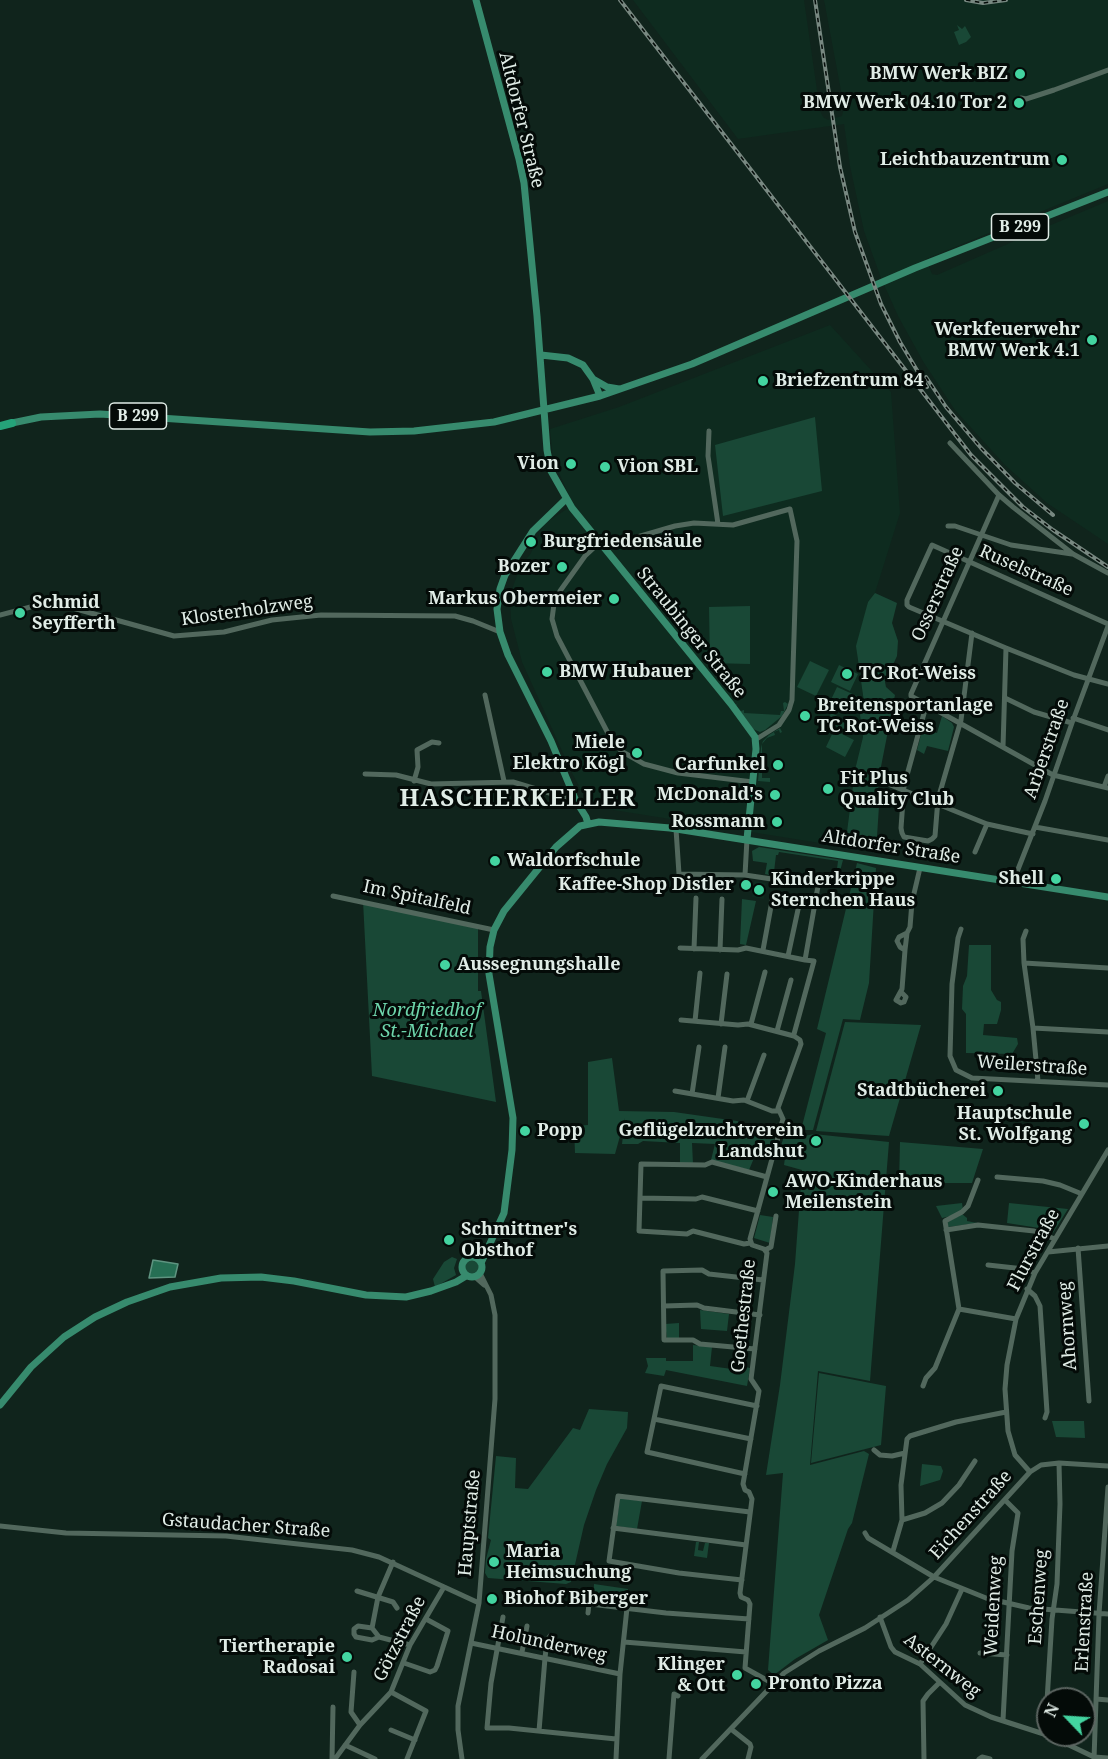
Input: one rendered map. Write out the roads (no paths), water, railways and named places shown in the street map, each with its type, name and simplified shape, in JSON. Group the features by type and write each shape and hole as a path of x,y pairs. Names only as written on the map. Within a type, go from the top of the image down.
{"highway":[{"path":"0,424 12,423"}],"main road":[{"name":"Altdorfer Straße","path":"476,0 524,183 540,355"},
{"name":"B 299","path":"12,423 41,417 100,414 370,432 414,431 494,422 600,396 692,364 932,261 1108,192"},
{"path":"540,344 555,357"},
{"path":"540,355 576,361 583,365 600,396"},
{"name":"Straubinger Straße","path":"540,355 548,461 565,500 731,704 755,740"},
{"path":"541,374 555,357"},
{"path":"593,380 607,387 620,389"},
{"path":"565,500 533,531 505,575 497,609 500,632 508,655 551,741 585,822"},
{"path":"747,839 755,740"},
{"path":"578,804 585,822"},
{"name":"Altdorfer Straße","path":"585,822 590,817 599,822 673,828 1108,897"},
{"path":"0,1405 31,1367 64,1337 95,1317 127,1302 170,1287 221,1278 261,1277 366,1295 402,1297 417,1295 450,1283 464,1273 477,1275 479,1261 502,1220 508,1191 513,1118 489,974 489,947 494,930 504,911 556,847 585,822"},
{"path":"464,1273 462,1266 465,1260 470,1257 479,1261"}],"street":[{"path":"1023,100 1108,70"},
{"path":"709,431 708,456 718,524"},
{"path":"950,443 999,495 1074,554 1108,573"},
{"name":"Osserstraße","path":"926,706 910,694 999,495"},
{"path":"753,782 678,772 644,764 621,751 611,739 557,636 552,619 554,604 560,591 585,556 601,545 675,526 694,523 734,525 790,509 797,541 792,700 789,710 779,725 755,740"},
{"path":"948,526 955,526 1011,545 1074,554"},
{"name":"Ruselstraße","path":"943,620 907,605 907,600 932,545 1108,625"},
{"name":"Klosterholzweg","path":"0,615 38,605 69,607 174,636 224,632 272,620 321,615 455,616 500,632"},
{"path":"943,620 1005,648 1108,684"},
{"name":"Arberstraße","path":"1013,882 1033,834 1108,625"},
{"path":"972,633 960,724 938,804 934,836 932,840 904,837 901,828 904,786 926,706 960,724 1003,747 1053,775 1106,788 1108,776"},
{"path":"1003,747 1005,648"},
{"path":"485,695 504,781"},
{"path":"1005,698 1034,712 1108,729"},
{"path":"414,780 418,767 417,750 432,742 439,743"},
{"path":"365,774 396,775 431,784 504,781 542,790 578,804"},
{"path":"888,784 987,824 1033,834"},
{"path":"975,852 987,824"},
{"path":"1035,827 1108,840"},
{"path":"673,828 679,874 745,875 747,839"},
{"path":"901,992 905,950 897,941 899,937 907,933 921,868"},
{"name":"Goethestraße","path":"745,875 818,886 805,960 813,961 794,1036 801,1044 778,1111 783,1119 750,1239 750,1243 767,1253 751,1379 759,1389 743,1488 752,1497 741,1595 749,1602 746,1652"},
{"name":"Im Spitalfeld","path":"333,896 494,930"},
{"path":"694,949 696,898"},
{"path":"720,950 722,899"},
{"path":"763,950 772,902"},
{"path":"788,956 799,905"},
{"name":"Weilerstraße","path":"961,929 952,984 950,1056 954,1067 962,1074 972,1078 1108,1085"},
{"path":"1026,931 1023,939 1024,963 1038,1081"},
{"path":"680,948 738,950 746,948 805,960"},
{"path":"1024,963 1108,968"},
{"path":"751,1024 765,972"},
{"path":"695,1021 700,973"},
{"path":"721,1024 726,974"},
{"path":"777,1031 791,980"},
{"path":"681,1020 751,1024 794,1036"},
{"path":"1033,1028 1108,1032"},
{"path":"692,1094 699,1047"},
{"path":"718,1098 725,1047"},
{"path":"747,1101 764,1055"},
{"path":"675,1091 747,1101 772,1111 778,1111"},
{"name":"Flurstraße","path":"1030,1472 1018,1460 1011,1447 1006,1412 1006,1365 1016,1319 1035,1273 1108,1150"},
{"path":"750,1243 744,1244 693,1231 687,1234 639,1231 641,1164 705,1165 712,1162 767,1177"},
{"path":"997,1177 1043,1181 1082,1194"},
{"path":"923,1386 939,1360 959,1309 945,1221 968,1206 978,1180"},
{"path":"640,1198 696,1199 702,1197 758,1211"},
{"path":"765,1250 771,1247 776,1215"},
{"path":"945,1230 984,1225 1034,1231 1055,1239"},
{"path":"1048,1252 1108,1246"},
{"name":"Ahornweg","path":"1078,1248 1089,1401"},
{"path":"988,1265 1024,1269 1035,1273"},
{"path":"755,1349 700,1344 693,1340 664,1340 663,1270 702,1270 709,1274 764,1280"},
{"name":"Hauptstraße","path":"462,1759 458,1730 458,1706 479,1603 495,1400 495,1315 488,1288 477,1275"},
{"path":"1027,1289 1035,1296 1040,1306 1047,1412 1045,1419"},
{"path":"664,1306 697,1305 704,1308 760,1315"},
{"path":"959,1309 1016,1319"},
{"path":"745,1474 647,1452 661,1386 757,1406"},
{"path":"893,1551 899,1537 902,1520 901,1485 906,1441 910,1436 956,1422 1006,1412"},
{"path":"654,1419 751,1439"},
{"path":"874,1450 880,1455 892,1456 905,1453"},
{"path":"902,1520 925,1513 942,1503 954,1492 975,1461"},
{"name":"Eichenstraße","path":"702,1759 766,1689 791,1667 857,1630 865,1628 908,1600 934,1577 1030,1472 1041,1465 1059,1463 1108,1466"},
{"name":"Eschenweg","path":"1049,1687 1059,1522 1059,1463"},
{"name":"Erlenstraße","path":"1096,1699 1108,1487"},
{"path":"742,1580 680,1573 609,1561 618,1496 750,1512"},
{"name":"Weidenweg","path":"1003,1720 1012,1551 1018,1513 1005,1500"},
{"name":"Gstaudacher Straße","path":"0,1526 66,1533 176,1534 260,1539 360,1551 393,1562 479,1603"},
{"path":"613,1528 746,1545"},
{"path":"865,1533 868,1538 934,1577 962,1589 1010,1605 1053,1611 1108,1614"},
{"path":"372,1628 378,1597 393,1562"},
{"name":"Götzstraße","path":"333,1759 360,1725 391,1692 410,1646 444,1587"},
{"path":"920,1664 946,1624 962,1589"},
{"path":"357,1591 393,1602 397,1608"},
{"path":"588,1613 590,1595"},
{"path":"590,1604 749,1619"},
{"path":"616,1759 620,1674 627,1608"},
{"path":"503,1617 490,1683 487,1728 616,1739"},
{"name":"Asternweg","path":"880,1617 891,1647 920,1664 965,1705 978,1712 1036,1731"},
{"path":"404,1663 430,1672 438,1666 448,1631 426,1619"},
{"path":"522,1652 527,1626"},
{"path":"379,1636 375,1640 356,1637 355,1627 372,1628 379,1636 410,1646"},
{"path":"539,1731 545,1658 550,1636"},
{"path":"624,1642 746,1652 745,1668 772,1683"},
{"name":"Holunderweg","path":"471,1643 620,1674"},
{"path":"980,1653 1007,1655"},
{"path":"354,1672 351,1712 360,1725"},
{"path":"924,1759 923,1701 939,1683"},
{"path":"391,1692 426,1711 407,1759"},
{"path":"669,1759 674,1694 678,1696"},
{"path":"1096,1699 1108,1700"},
{"path":"333,1707 333,1759"},
{"path":"731,1729 750,1744 748,1759"},
{"path":"391,1730 415,1740"},
{"path":"345,1745 375,1759"},
{"name":"Asternweg","path":"1072,1747 1094,1758"},
{"path":"979,1759 982,1757 990,1759"},
{"path":"1094,1758 1108,1758"}],"railway":[{"path":"620,0 971,455 1023,507 1108,567"},
{"path":"815,0 840,167 855,232 881,304 900,342 927,387"},
{"path":"966,0 983,3 1006,0"},
{"path":"926,377 946,407 981,448 1015,483 1053,515"}],"place":[{"name":"BMW Werk BIZ","path":"1020,74"},
{"name":"BMW Werk 04.10 Tor 2","path":"1019,103"},
{"name":"Leichtbauzentrum","path":"1062,160"},
{"name":"Werkfeuerwehr BMW Werk 4.1","path":"1092,340"},
{"name":"Briefzentrum 84","path":"763,381"},
{"name":"Vion","path":"571,464"},
{"name":"Vion SBL","path":"605,467"},
{"name":"Burgfriedensäule","path":"531,542"},
{"name":"Bozer","path":"562,567"},
{"name":"Markus Obermeier","path":"614,599"},
{"name":"Schmid Seyfferth","path":"20,613"},
{"name":"BMW Hubauer","path":"547,672"},
{"name":"TC Rot-Weiss","path":"847,674"},
{"name":"Breitensportanlage TC Rot-Weiss","path":"805,716"},
{"name":"Miele Elektro Kögl","path":"637,753"},
{"name":"Carfunkel","path":"778,765"},
{"name":"Fit Plus Quality Club","path":"828,789"},
{"name":"McDonald's","path":"775,795"},
{"name":"Rossmann","path":"777,822"},
{"name":"Waldorfschule","path":"495,861"},
{"name":"Shell","path":"1056,879"},
{"name":"Kaffee-Shop Distler","path":"746,885"},
{"name":"Kinderkrippe Sternchen Haus","path":"759,890"},
{"name":"Aussegnungshalle","path":"445,965"},
{"name":"Stadtbücherei","path":"998,1091"},
{"name":"Hauptschule St. Wolfgang","path":"1084,1124"},
{"name":"Popp","path":"525,1131"},
{"name":"Geflügelzuchtverein Landshut","path":"816,1141"},
{"name":"AWO-Kinderhaus Meilenstein","path":"773,1192"},
{"name":"Schmittner's Obsthof","path":"449,1240"},
{"name":"Maria Heimsuchung","path":"494,1562"},
{"name":"Biohof Biberger","path":"492,1599"},
{"name":"Tiertherapie Radosai","path":"347,1657"},
{"name":"Klinger & Ott","path":"737,1675"},
{"name":"Pronto Pizza","path":"756,1684"}],"district":[{"name":"HASCHERKELLER","path":"518,799"}],"park label":[{"name":"Nordfriedhof St.-Michael","path":"427,1021"}]}
